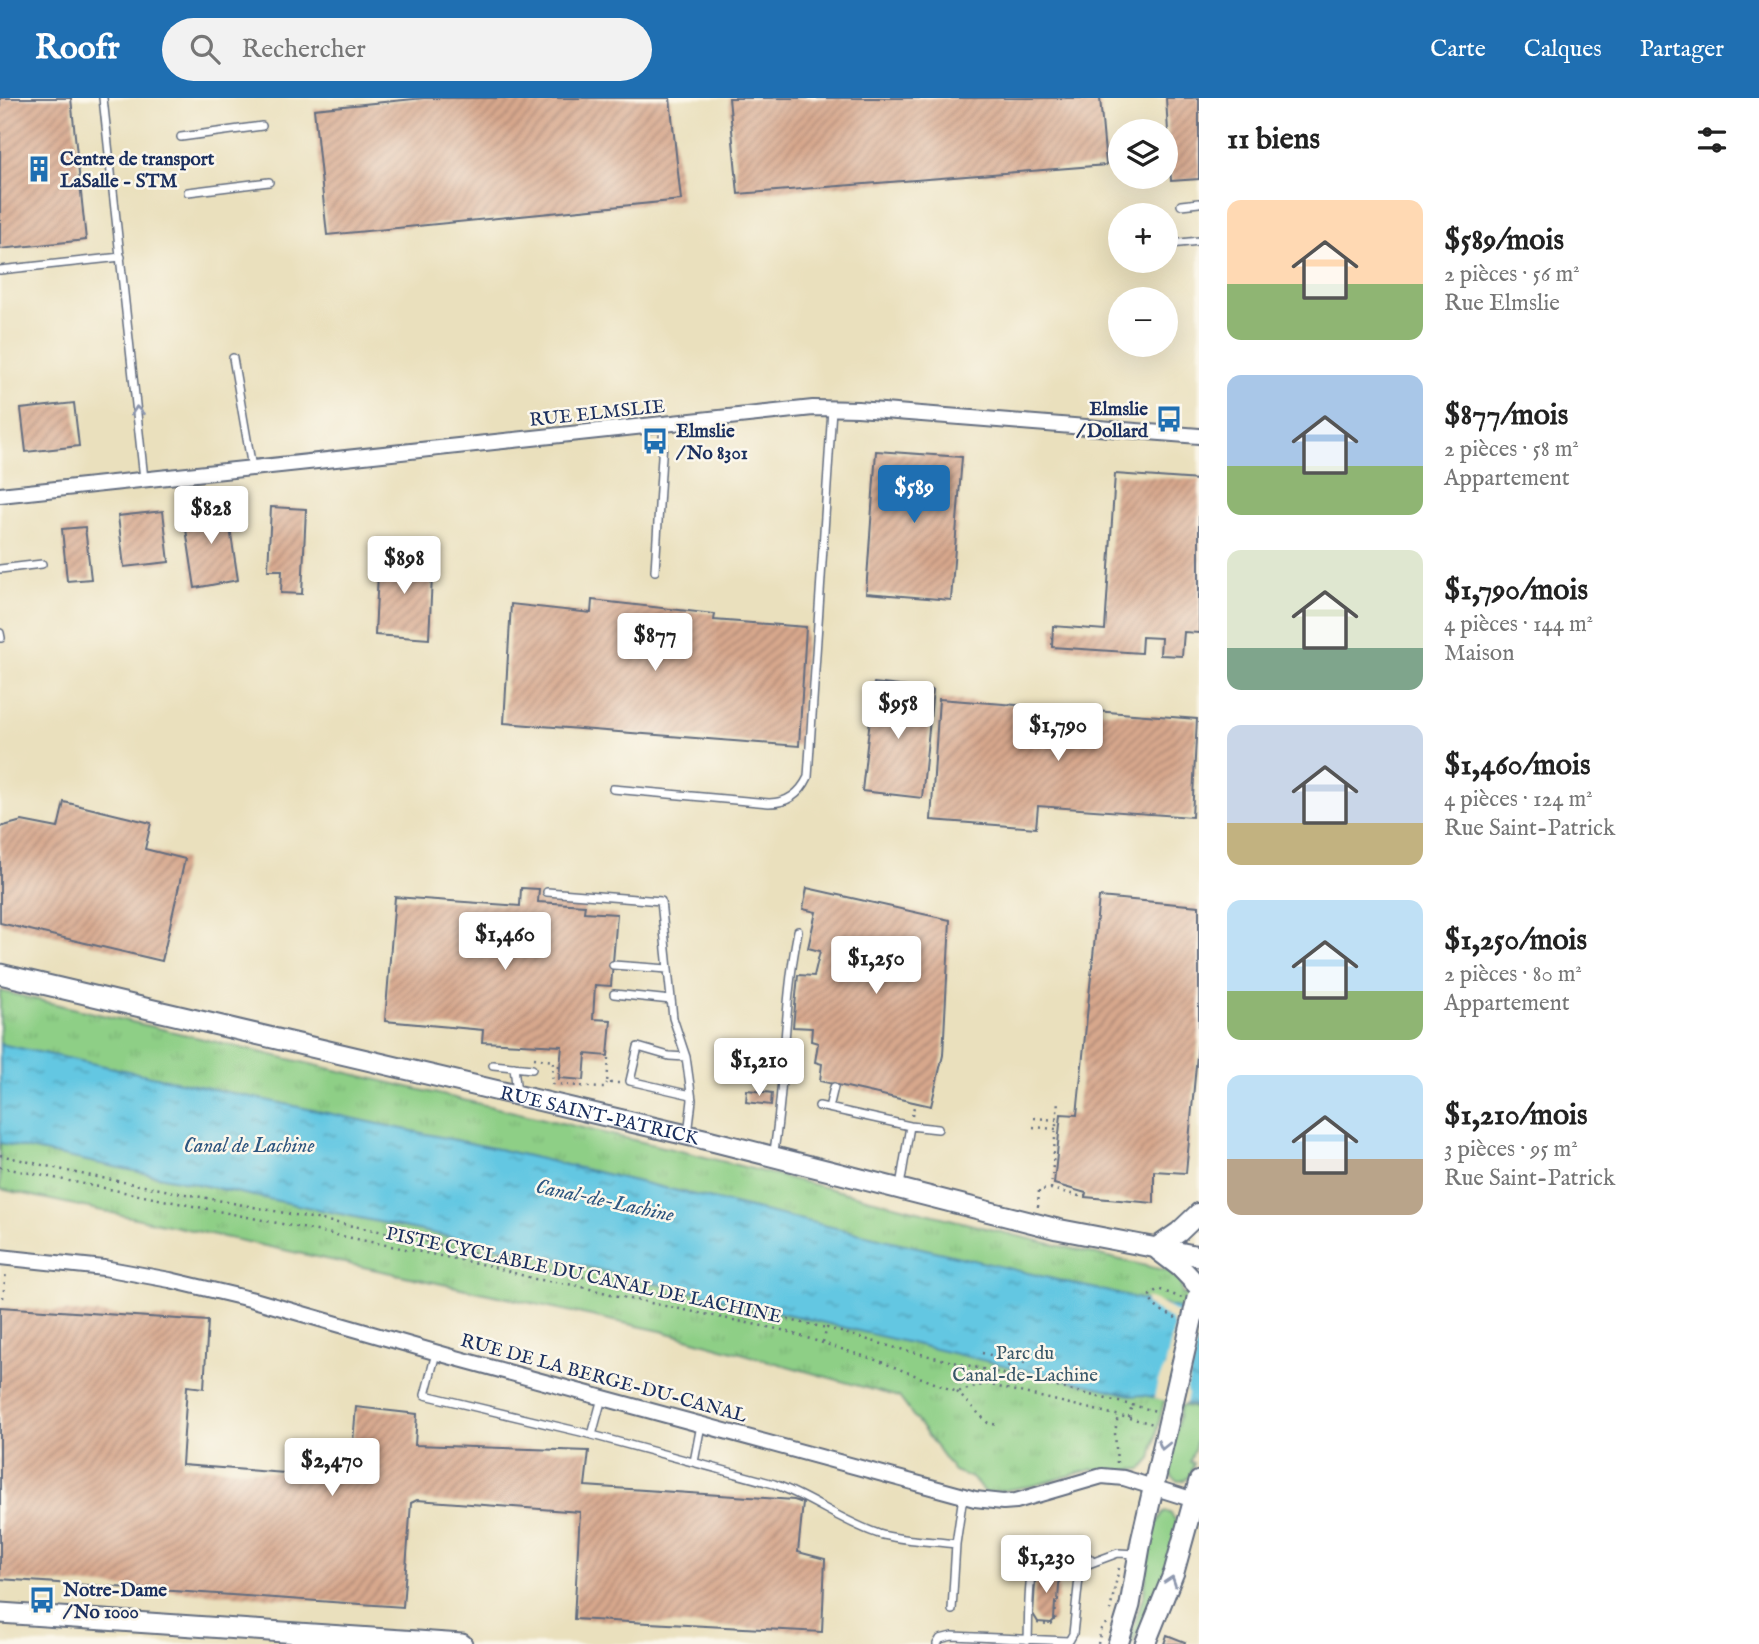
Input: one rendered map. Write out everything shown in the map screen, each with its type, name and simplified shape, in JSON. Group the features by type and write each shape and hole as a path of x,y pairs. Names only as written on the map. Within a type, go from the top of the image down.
{"main road":[{"name":"RUE SAINT-PATRICK","path":"0,974 688,1136 1069,1232 1199,1256"},
{"path":"1118,1644 1154,1488 1165,1407 1196,1294 1180,1267 1156,1248 1179,1232 1199,1213"},
{"path":"1145,1644 1174,1572 1197,1494"},
{"path":"0,1613 462,1644"}],"street":[{"name":"RUE ELMSLIE","path":"0,495 832,408 1199,436"},
{"name":"RUE DE LA BERGE-DU-CANAL","path":"0,1257 64,1263 170,1280 290,1309 436,1352 991,1502 1016,1501 1102,1476 1124,1478 1154,1488 1197,1494"}],"lane":[{"path":"103,98 144,479"},
{"path":"181,137 262,126"},
{"path":"188,192 269,182"},
{"path":"1181,205 1199,203"},
{"path":"1178,243 1199,241"},
{"path":"0,270 121,257"},
{"path":"233,358 252,468"},
{"path":"613,789 769,803 787,800 803,786 808,777 832,408"},
{"path":"654,571 664,424"},
{"path":"0,569 42,564"},
{"path":"0,633 1,638"},
{"path":"547,892 661,901 673,1018 686,1057 691,1095 688,1136"},
{"path":"773,1157 780,1116 783,1045 792,960 798,931"},
{"path":"613,965 668,969"},
{"path":"614,994 671,1000"},
{"path":"686,1057 669,1056 638,1047 630,1081 691,1095"},
{"path":"493,1065 532,1069"},
{"path":"514,1067 517,1095"},
{"path":"829,1108 834,1087"},
{"path":"819,1106 910,1126 938,1129"},
{"path":"899,1190 910,1126"},
{"path":"436,1352 425,1395 592,1435 788,1489 880,1534 956,1544"},
{"path":"592,1435 602,1396"},
{"path":"694,1462 701,1423"},
{"path":"952,1610 956,1544 963,1496"},
{"path":"1028,1640 1032,1572 1038,1554 1049,1547 1070,1548 1083,1552 1092,1561"},
{"path":"937,1644 940,1639 952,1636 1063,1642 1072,1638 1083,1566 1122,1552 1138,1555"}],"path":[{"path":"531,1058 553,1061 552,1084 604,1088 607,1083 609,1058"},
{"path":"558,1084 559,1065"},
{"path":"607,1083 618,1084"},
{"path":"1051,1189 1058,1100"},
{"path":"910,1126 915,1102"},
{"path":"1034,1118 1057,1120"},
{"path":"1033,1127 1056,1129"},
{"path":"0,1155 88,1175 384,1232 827,1328 896,1349 1132,1404 1165,1407"},
{"name":"PISTE CYCLABLE DU CANAL DE LACHINE","path":"0,1167 490,1266 535,1279 782,1330 823,1342 957,1392"},
{"path":"1059,1191 1060,1186"},
{"path":"1066,1193 1067,1187"},
{"path":"1038,1208 1039,1190 1051,1189 1079,1196 1080,1191"},
{"path":"4,1297 6,1272"},
{"path":"1180,1320 1154,1306 1150,1295 1158,1289 1196,1294"},
{"path":"823,1342 827,1328"},
{"path":"982,1353 1029,1364"},
{"path":"1008,1367 1011,1359"},
{"path":"998,1425 988,1423 957,1392 986,1384 1154,1423"},
{"path":"1129,1417 1132,1404"},
{"path":"1117,1465 1115,1433 1118,1415"},
{"path":"1098,1644 1098,1637 1110,1614 1119,1563"},
{"path":"1035,1623 1051,1624 1055,1621 1056,1601"}],"green space":[{"name":"Parc du Canal-de-Lachine","path":"0,991 693,1154 1172,1272 1181,1282 1182,1294 1199,1298 1199,1409 1164,1401 1151,1459 1142,1469 1093,1469 1032,1486 986,1493 972,1478 954,1471 899,1397 661,1331 0,1189"},
{"path":"1181,1405 1199,1409 1199,1434 1190,1462 1194,1463 1191,1473 1185,1480 1178,1481 1169,1471"},
{"path":"1166,1512 1176,1521 1172,1550 1153,1601 1132,1644 1129,1644 1144,1593 1152,1533 1162,1514"}],"water":[{"name":"Canal de Lachine","path":"0,1044 507,1151 1199,1313 1199,1407 1143,1395 1135,1396 532,1254 0,1143"}],"pier":[{"path":"1145,1297 1179,1314 1182,1306 1199,1310 1199,1334 1186,1403 1183,1405 1154,1398 1165,1367 1174,1327 1171,1320 1147,1305"}],"building":[{"name":"Centre de transport LaSalle - STM","path":"0,98 71,98 86,240 0,249"},
{"path":"424,98 670,98 681,200 327,235 314,109"},
{"path":"729,98 1100,98 1106,165 738,194"},
{"path":"1166,98 1199,98 1199,179 1178,180 1178,119 1167,119"},
{"path":"74,403 79,446 26,452 21,409"},
{"path":"876,451 962,457 951,600 866,593"},
{"path":"1115,474 1199,480 1199,633 1184,632 1182,656 1160,655 1161,638 1142,637 1141,653 1052,647 1053,626 1105,630"},
{"path":"226,502 238,580 195,588 184,516"},
{"path":"271,507 306,509 302,594 281,593 282,570 268,570"},
{"path":"163,511 169,562 124,567 118,516"},
{"path":"85,527 91,579 67,581 62,529"},
{"path":"379,552 433,556 429,639 375,635"},
{"path":"592,600 715,614 714,620 806,627 799,746 504,723 511,604 591,613"},
{"path":"874,683 933,690 922,798 862,791"},
{"path":"939,699 1197,719 1192,817 1038,806 1036,828 931,820"},
{"path":"64,802 151,823 145,849 185,859 162,961 0,923 0,827 22,821 58,828"},
{"path":"521,888 539,889 538,902 585,905 584,912 617,914 611,986 595,985 593,1019 611,1020 608,1056 586,1054 584,1080 559,1078 562,1046 482,1042 483,1030 385,1021 395,897 520,906"},
{"path":"807,888 950,920 943,1055 931,1106 820,1081 822,1064 815,1062 818,1043 811,1041 812,1028 793,1027 798,975 814,976 820,951 808,948 816,912 803,909"},
{"path":"1099,897 1199,906 1199,1033 1186,1173 1154,1171 1154,1203 1085,1197 1086,1193 1054,1184 1061,1114 1077,1115"},
{"path":"747,1090 772,1093 771,1105 746,1102"},
{"path":"0,1307 208,1321 204,1388 187,1386 182,1465 350,1478 356,1407 417,1414 415,1445 589,1451 585,1486 794,1500 803,1503 798,1552 825,1559 822,1632 574,1619 580,1512 417,1500 411,1503 403,1607 0,1579"},
{"path":"1036,1570 1060,1572 1058,1600 1055,1602 1054,1620 1051,1623 1038,1622 1033,1614"},
{"path":"1167,1635 1185,1642 1164,1644"}],"place":[{"name":"Centre de transport LaSalle - STM","path":"39,169"},
{"name":"Elmslie / Dollard","path":"1169,419"},
{"name":"Elmslie / No 8301","path":"655,441"},
{"name":"Notre-Dame / No 1000","path":"42,1600"}],"water label":[{"name":"Canal-de-Lachine","path":"605,1200"}]}
